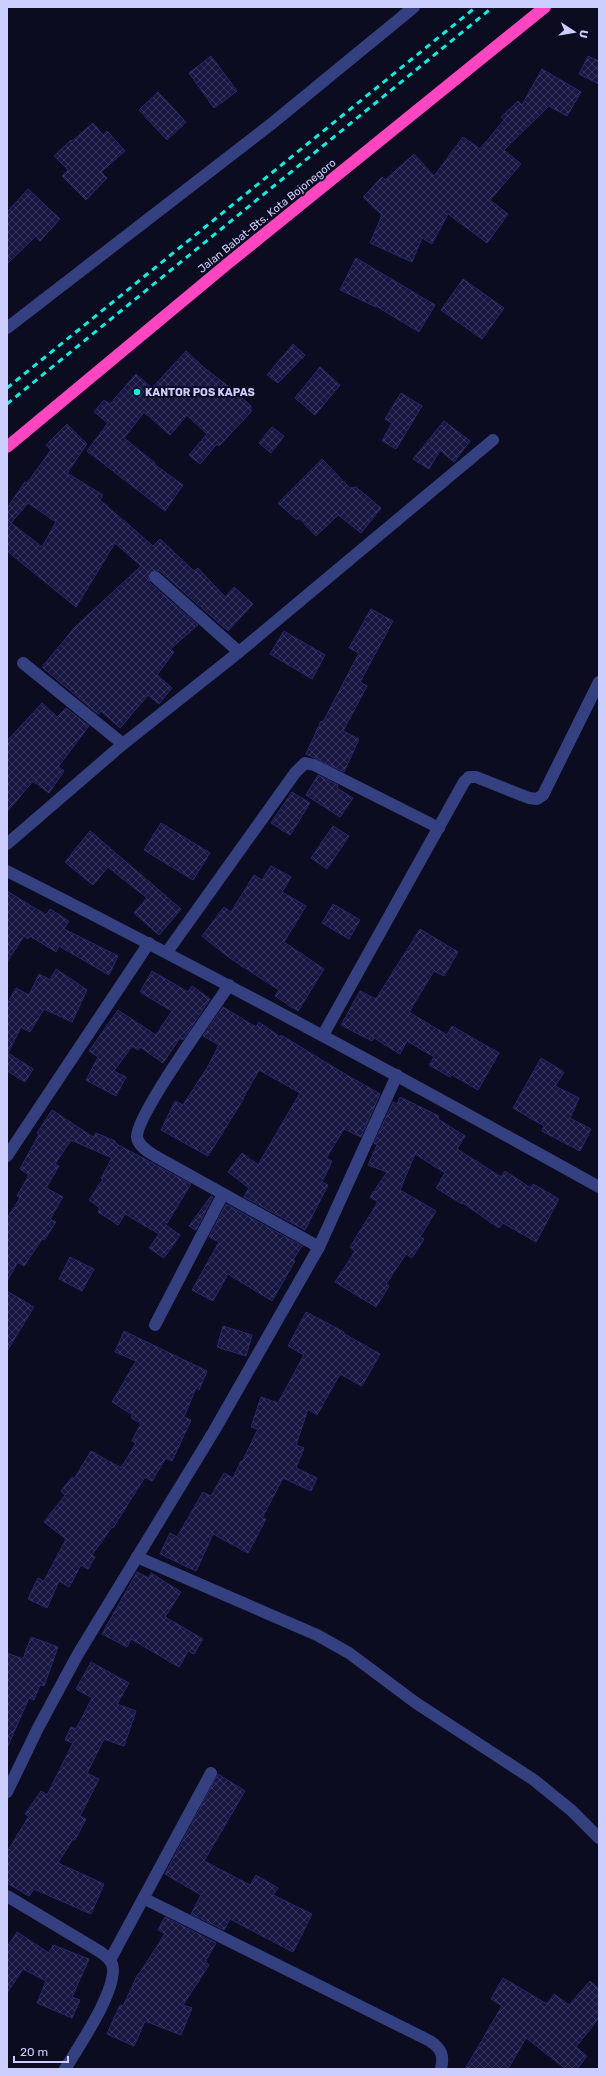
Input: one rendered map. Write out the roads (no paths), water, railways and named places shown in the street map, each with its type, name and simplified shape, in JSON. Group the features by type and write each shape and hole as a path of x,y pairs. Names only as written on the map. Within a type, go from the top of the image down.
{"highway":[{"name":"Jalan Babat-Bts. Kota Bojonegoro","path":"7,447 226,265 545,7"}],"street":[{"path":"7,328 270,125 414,7"},
{"path":"7,844 123,744 239,652 492,440"},
{"path":"155,577 239,652"},
{"path":"23,663 123,744"},
{"path":"323,1035 462,786 469,777 476,777 529,798 537,799 543,795 599,682"},
{"path":"167,952 295,773 306,763 314,765 439,828"},
{"path":"7,871 167,952 323,1035 599,1187"},
{"path":"7,1156 149,943"},
{"path":"229,986 149,1106 140,1124 137,1137 141,1144 150,1152 319,1247"},
{"path":"7,1792 38,1728 74,1660 214,1431 319,1247 397,1075"},
{"path":"155,1326 223,1194"},
{"path":"136,1557 317,1635 349,1654 416,1703 534,1780 571,1810 599,1838"},
{"path":"110,1960 145,1899 211,1773"},
{"path":"7,1896 94,1948 110,1960 113,1967 113,1976 107,1996 65,2069"},
{"path":"145,1899 430,2041 436,2045 442,2054 441,2069"}],"railway":[{"path":"7,388 476,7"},
{"path":"7,404 493,7"}],"place":[{"name":"KANTOR POS KAPAS","path":"137,392"}]}
